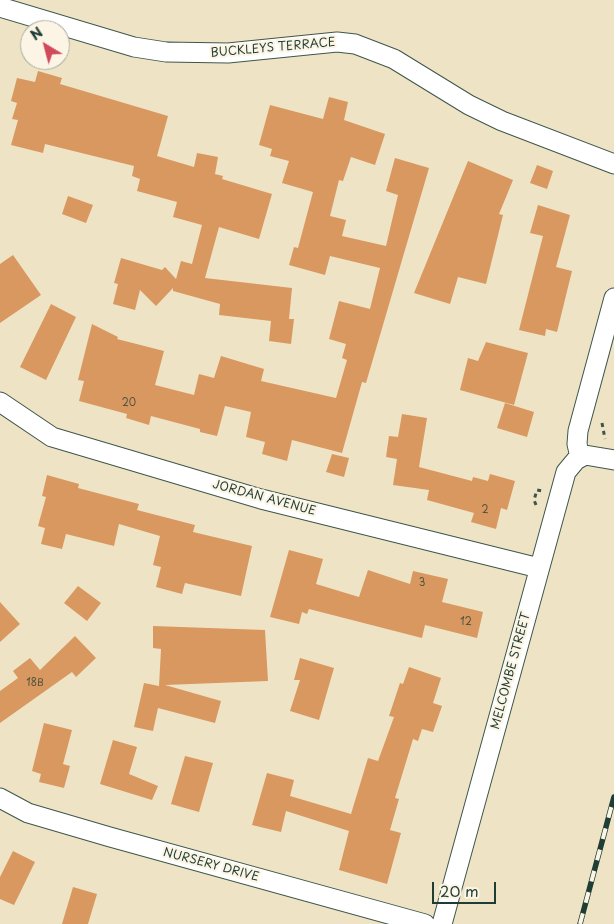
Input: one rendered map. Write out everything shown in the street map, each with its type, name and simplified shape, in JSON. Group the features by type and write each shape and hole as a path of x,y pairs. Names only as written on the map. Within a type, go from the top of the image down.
{"street":[{"name":"BUCKLEYS TERRACE","path":"0,7 134,47 166,52 228,53 337,42 355,44 394,59 469,105 502,121 614,164"},
{"path":"614,298 578,431 577,444 580,457 590,454 614,460"},
{"name":"JORDAN AVENUE","path":"0,402 52,437 261,499 539,568"},
{"name":"MELCOMBE STREET","path":"442,924 566,472 580,457"},
{"name":"NURSERY DRIVE","path":"0,798 28,813 110,838 425,924"}],"path":[{"path":"604,417 602,432 609,442"}],"building":[{"path":"38,71 62,78 60,84 168,116 157,156 194,167 197,153 218,157 215,174 223,176 222,179 272,194 259,239 219,227 205,278 292,288 289,319 294,319 291,344 269,341 271,321 219,315 220,304 173,291 173,288 156,306 140,290 135,310 113,304 118,284 114,283 121,258 162,270 165,267 176,279 181,261 192,264 202,225 173,217 177,202 137,191 140,179 132,176 134,166 45,144 43,153 11,145 18,120 12,119 17,103 11,101 17,78 35,82"},
{"path":"329,97 348,102 344,120 385,134 375,165 351,157 343,181 339,180 330,216 346,220 342,236 386,246 398,195 386,191 395,158 429,168 366,383 362,382 342,453 292,440 287,461 262,454 265,442 246,437 251,412 225,406 217,436 200,432 200,429 151,416 149,425 126,418 127,414 79,401 84,381 78,380 92,324 118,337 117,339 164,351 155,385 194,395 199,374 214,378 221,356 264,369 261,381 336,398 347,360 342,358 346,344 329,339 339,301 370,309 380,268 330,256 325,275 289,265 294,247 298,248 313,192 282,183 289,161 270,156 272,149 259,145 270,105 323,119"},
{"path":"468,161 513,180 499,214 503,215 486,284 458,277 450,304 414,293"},
{"path":"537,165 553,171 547,189 530,183"},
{"path":"68,196 93,205 86,223 62,214"},
{"path":"538,205 570,215 556,267 572,271 557,332 546,329 545,336 519,330 543,236 530,233"},
{"path":"13,255 41,295 0,323 0,264"},
{"path":"51,304 76,317 46,380 20,367"},
{"path":"486,342 528,353 514,405 460,390 468,358 478,361"},
{"path":"505,403 534,412 527,437 497,428"},
{"path":"402,414 427,418 419,467 472,481 473,477 488,481 490,474 515,481 507,510 501,508 496,529 471,522 474,513 427,500 429,490 393,485 397,459 386,457 389,436 398,437"},
{"path":"332,454 349,458 344,477 326,472"},
{"path":"47,475 79,484 78,488 139,504 137,510 195,525 193,532 252,546 241,596 185,583 182,594 156,587 161,567 153,565 160,536 119,524 114,546 66,534 62,549 41,544 45,528 38,526 46,497 42,496"},
{"path":"289,550 323,559 316,584 359,597 368,570 410,584 413,571 448,579 442,602 483,612 477,638 425,625 422,638 309,609 307,614 302,612 299,624 270,617"},
{"path":"78,586 101,603 87,621 64,603"},
{"path":"0,602 20,624 0,642"},
{"path":"153,626 265,630 268,681 165,685 221,701 215,723 158,708 153,731 134,727 144,683 159,686 161,649 153,648"},
{"path":"75,636 96,658 76,677 72,672 0,723 0,691 18,678 13,671 30,658 40,670"},
{"path":"300,658 334,668 319,720 290,711 300,680 294,680"},
{"path":"409,667 441,678 433,703 442,706 433,732 422,729 418,741 413,739 395,798 399,799 390,830 401,833 387,884 339,870 349,831 286,811 281,832 252,825 267,773 294,780 290,796 351,814 368,758 378,761 394,717 389,716 400,683 403,684"},
{"path":"44,723 72,730 63,764 70,766 64,788 39,782 41,774 32,771"},
{"path":"113,740 137,747 129,774 158,786 152,800 100,784"},
{"path":"185,756 213,763 199,812 171,804"},
{"path":"13,851 35,862 14,905 0,899 0,877"},
{"path":"73,887 97,894 88,924 62,924"}],"railway":[{"path":"580,924 614,797"}]}
